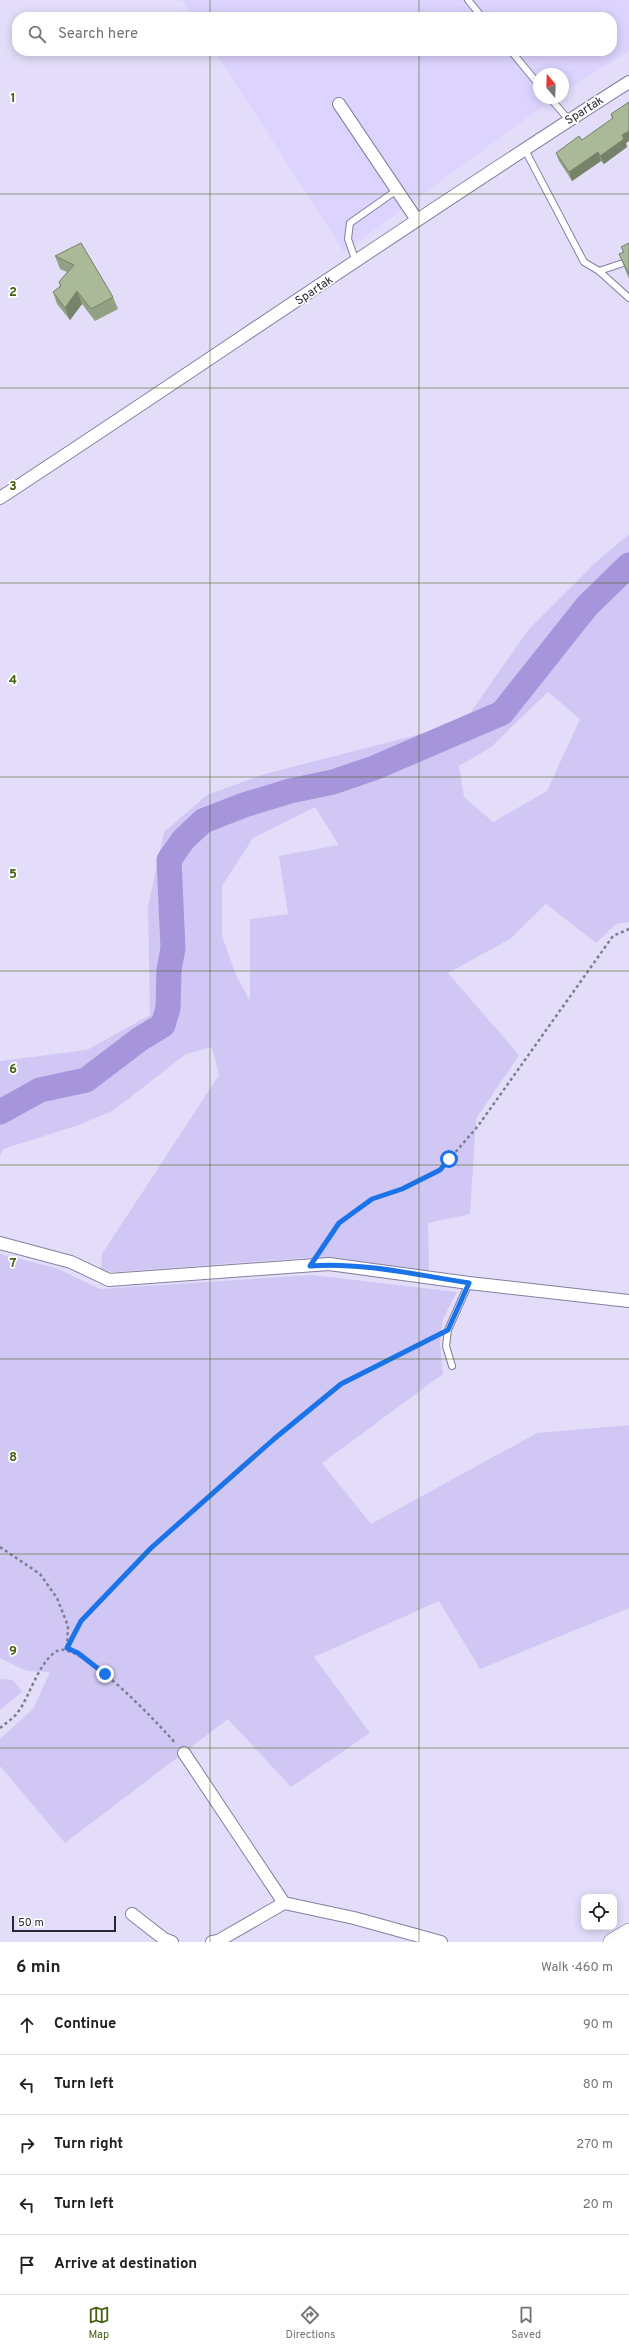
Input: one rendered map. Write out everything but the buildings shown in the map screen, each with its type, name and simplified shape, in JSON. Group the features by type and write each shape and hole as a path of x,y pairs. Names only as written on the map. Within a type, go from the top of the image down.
{"main road":[{"path":"612,1942 629,1932"}],"street":[{"name":"Spartak","path":"0,498 356,262 524,148 629,82"},
{"path":"339,104 416,220"},
{"path":"0,1243 71,1262 109,1280 329,1264 385,1270 469,1283 629,1300"},
{"path":"184,1753 284,1903"},
{"path":"212,1942 218,1941 284,1903 354,1918 441,1942"},
{"path":"132,1914 164,1939 172,1942"}],"lane":[{"path":"468,0 478,12"},
{"path":"515,56 533,78"},
{"path":"555,104 569,120"},
{"path":"524,148 584,262 599,270 629,298"},
{"path":"356,262 348,239 350,223 396,190"},
{"path":"599,270 629,261"},
{"path":"452,1366 446,1346 448,1330 469,1283"}],"path":[{"path":"310,1266 339,1223 372,1199 402,1189 440,1170 478,1126 613,936 629,929"},
{"path":"67,1648 81,1621 145,1554 264,1447 341,1384 448,1330"},
{"path":"0,1547 40,1574 57,1598 68,1626 67,1648"},
{"path":"0,1728 18,1714 39,1672 57,1651 67,1648 78,1653 105,1674 156,1720 184,1753"}],"shaded area":[{"path":"182,0 629,0 629,51 569,88 569,68 533,68 533,104 546,104 344,252 218,56 617,56 617,12 190,12"},
{"path":"629,534 629,922 616,924 596,943 546,904 510,939 448,973 519,1055 476,1119 470,1214 428,1223 429,1271 304,1258 115,1272 101,1271 102,1254 219,1075 212,1047 186,1054 114,1110 79,1125 3,1149 0,1156 0,1061 87,1050 150,1015 148,907 164,832 207,795 265,774 463,723 529,629 595,563","holes":["548,692 580,719 547,791 493,822 464,797 459,766 490,748","315,807 339,845 279,856 288,914 250,919 250,1001 236,975 222,936 222,886 253,838"]},
{"path":"0,1254 56,1268 100,1289 312,1275 457,1292 443,1319 440,1344 443,1374 322,1463 371,1524 537,1433 629,1425 629,1608 480,1669 439,1601 314,1657 370,1733 291,1787 228,1719 65,1843 0,1766 0,1739 33,1709 50,1672 27,1671 0,1658"},
{"path":"0,1679 13,1680 22,1692 0,1710"}],"waterway":[{"path":"0,1112 40,1090 86,1080 140,1039 163,1025 168,1008 169,970 173,948 169,860 183,840 203,821 244,805 290,791 333,782 374,768 502,713 587,606 629,565"}],"route":[{"path":"105,1674 78,1653 67,1648 81,1621 151,1548 252,1457 341,1384 448,1330 469,1283 385,1270 329,1264 310,1266 339,1223 372,1199 402,1189 440,1170 449,1159"}]}
